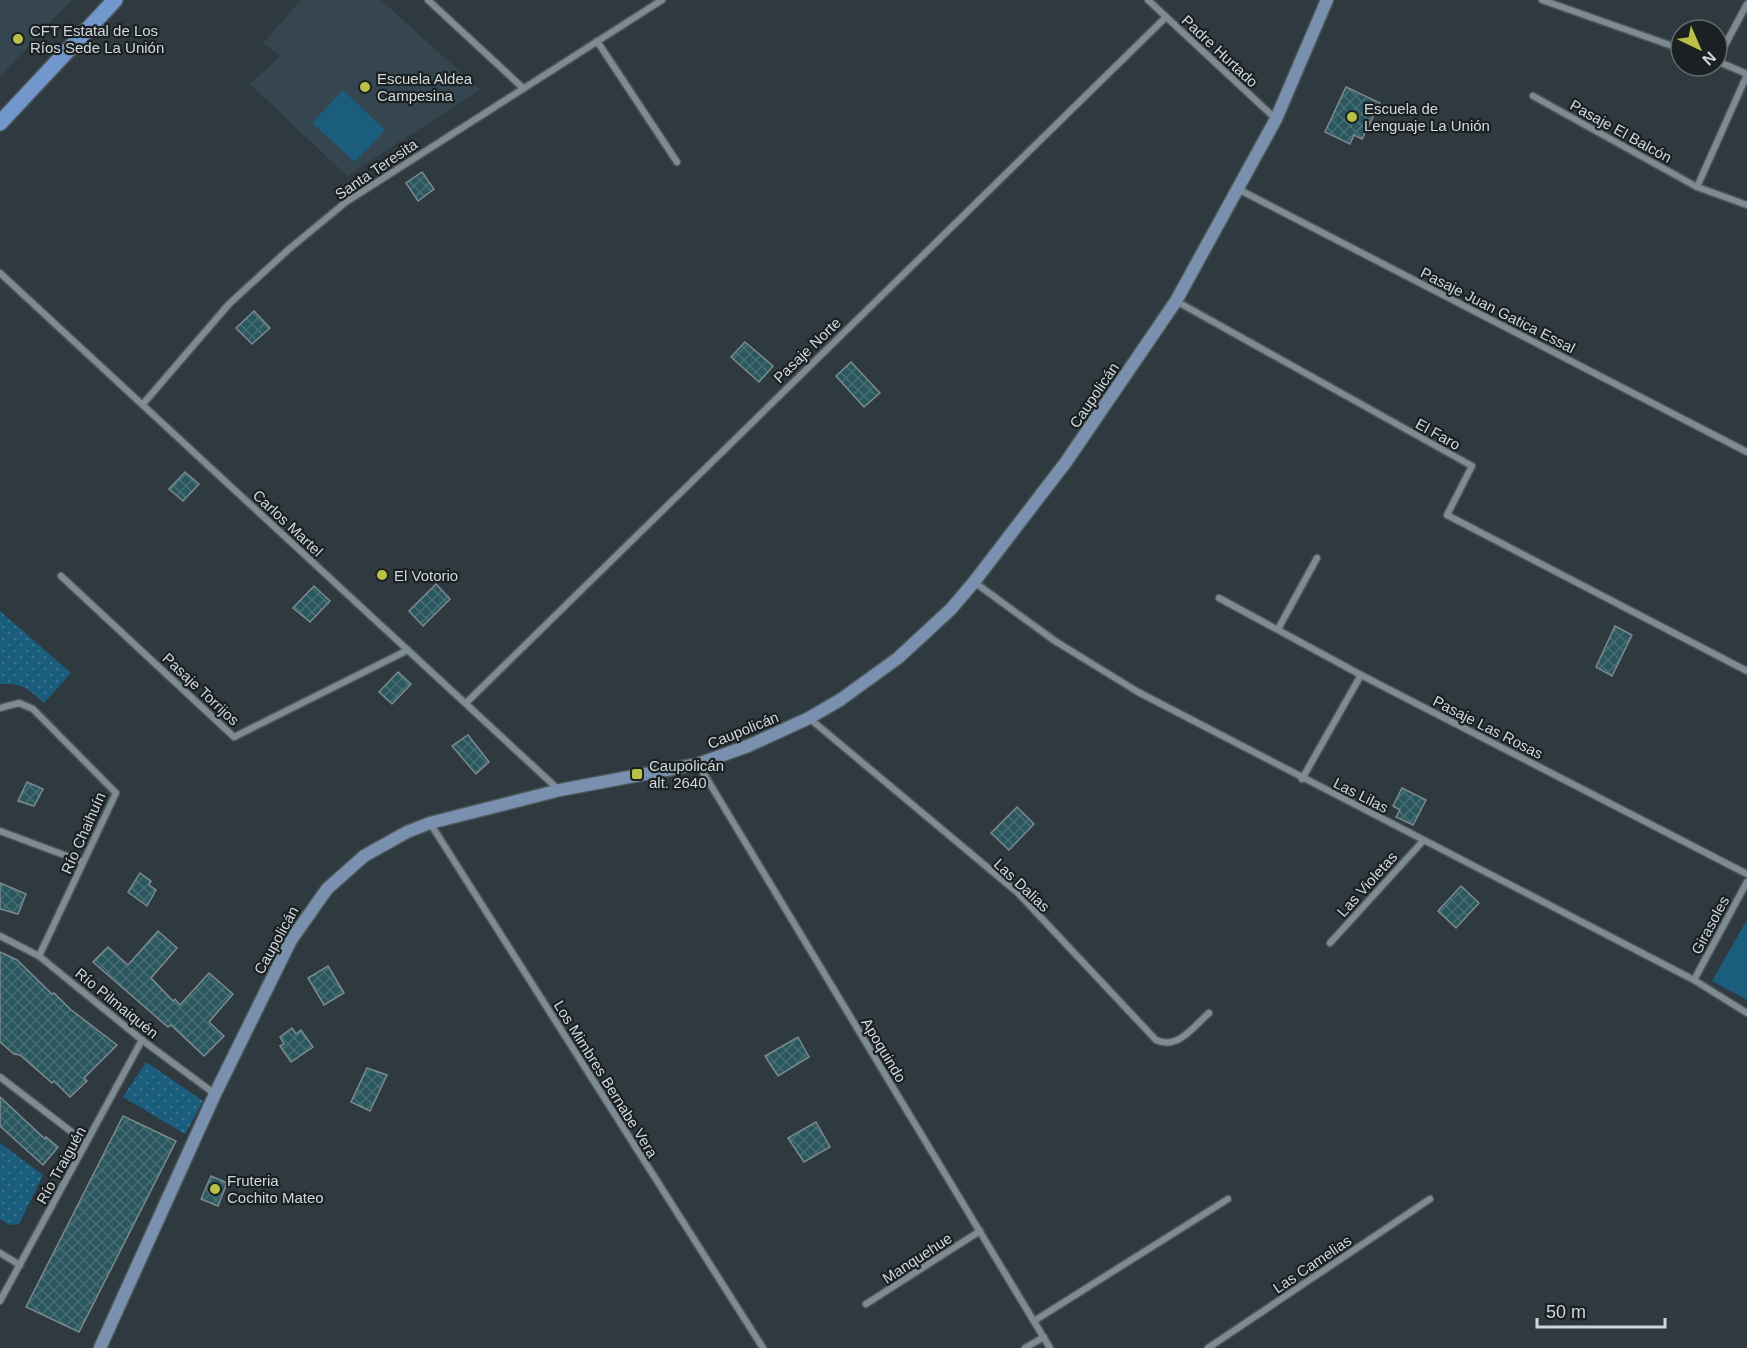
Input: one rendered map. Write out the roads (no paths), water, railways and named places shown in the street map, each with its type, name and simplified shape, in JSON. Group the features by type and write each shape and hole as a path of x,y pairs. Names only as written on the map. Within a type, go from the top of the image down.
{"main road":[{"path":"0,123 115,0"}],"street":[{"path":"428,0 523,88"},
{"name":"Santa Teresita","path":"142,404 229,304 317,225 356,196 662,0"},
{"name":"Padre Hurtado","path":"1148,0 1276,119"},
{"name":"Caupolicán","path":"100,1348 215,1094 291,940 313,905 364,856 399,836 430,823 560,790 698,764 748,746 809,718 870,680 898,658 951,609 974,582 1066,462 1176,301 1276,119 1327,0"},
{"path":"1542,0 1669,45"},
{"path":"1729,38 1747,4"},
{"name":"Pasaje Norte","path":"466,703 1166,17"},
{"path":"597,41 677,162"},
{"path":"1697,187 1747,74 1729,66"},
{"name":"Pasaje El Balcón","path":"1533,96 1697,187 1747,205"},
{"name":"Pasaje Juan Gatica Essal","path":"1238,189 1747,452"},
{"name":"Carlos Martel","path":"0,273 560,790"},
{"name":"El Faro","path":"1176,301 1472,466 1447,515 1747,671"},
{"path":"1278,629 1317,558"},
{"name":"Pasaje Torrijos","path":"61,576 234,737 408,650"},
{"name":"Las Lilas","path":"974,582 1097,668 1180,716 1694,980 1747,1013"},
{"name":"Pasaje Las Rosas","path":"1219,598 1361,675 1747,874"},
{"path":"1302,779 1361,675"},
{"name":"Río Chaihuín","path":"0,708 19,703 33,709 116,793 39,956"},
{"name":"Las Dalias","path":"809,718 1018,893 1156,1040 1165,1044 1174,1043 1209,1013"},
{"name":"Apoquindo","path":"698,764 1050,1348"},
{"name":"Los Mimbres Bernabe Vera","path":"430,823 763,1348"},
{"path":"0,831 83,862"},
{"name":"Las Violetas","path":"1330,943 1423,841"},
{"name":"Girasoles","path":"1694,980 1747,882"},
{"name":"Río Pilmaiquén","path":"0,936 39,956 142,1040 215,1094"},
{"name":"Río Traiguén","path":"0,1301 142,1040"},
{"path":"0,1077 86,1143"},
{"path":"1034,1321 1228,1199"},
{"name":"Las Camelias","path":"1208,1348 1430,1199"},
{"name":"Manquehue","path":"866,1304 980,1231"},
{"path":"0,1253 20,1264"},
{"path":"1025,1348 1044,1337"}],"place":[{"name":"CFT Estatal de Los Ríos Sede La Unión","path":"18,39"},
{"name":"Escuela Aldea Campesina","path":"365,87"},
{"name":"Escuela de Lenguaje La Unión","path":"1352,117"},
{"name":"El Votorio","path":"382,575"},
{"name":"Caupolicán alt. 2640","path":"637,774"},
{"name":"Fruteria Cochito Mateo","path":"215,1189"}]}
